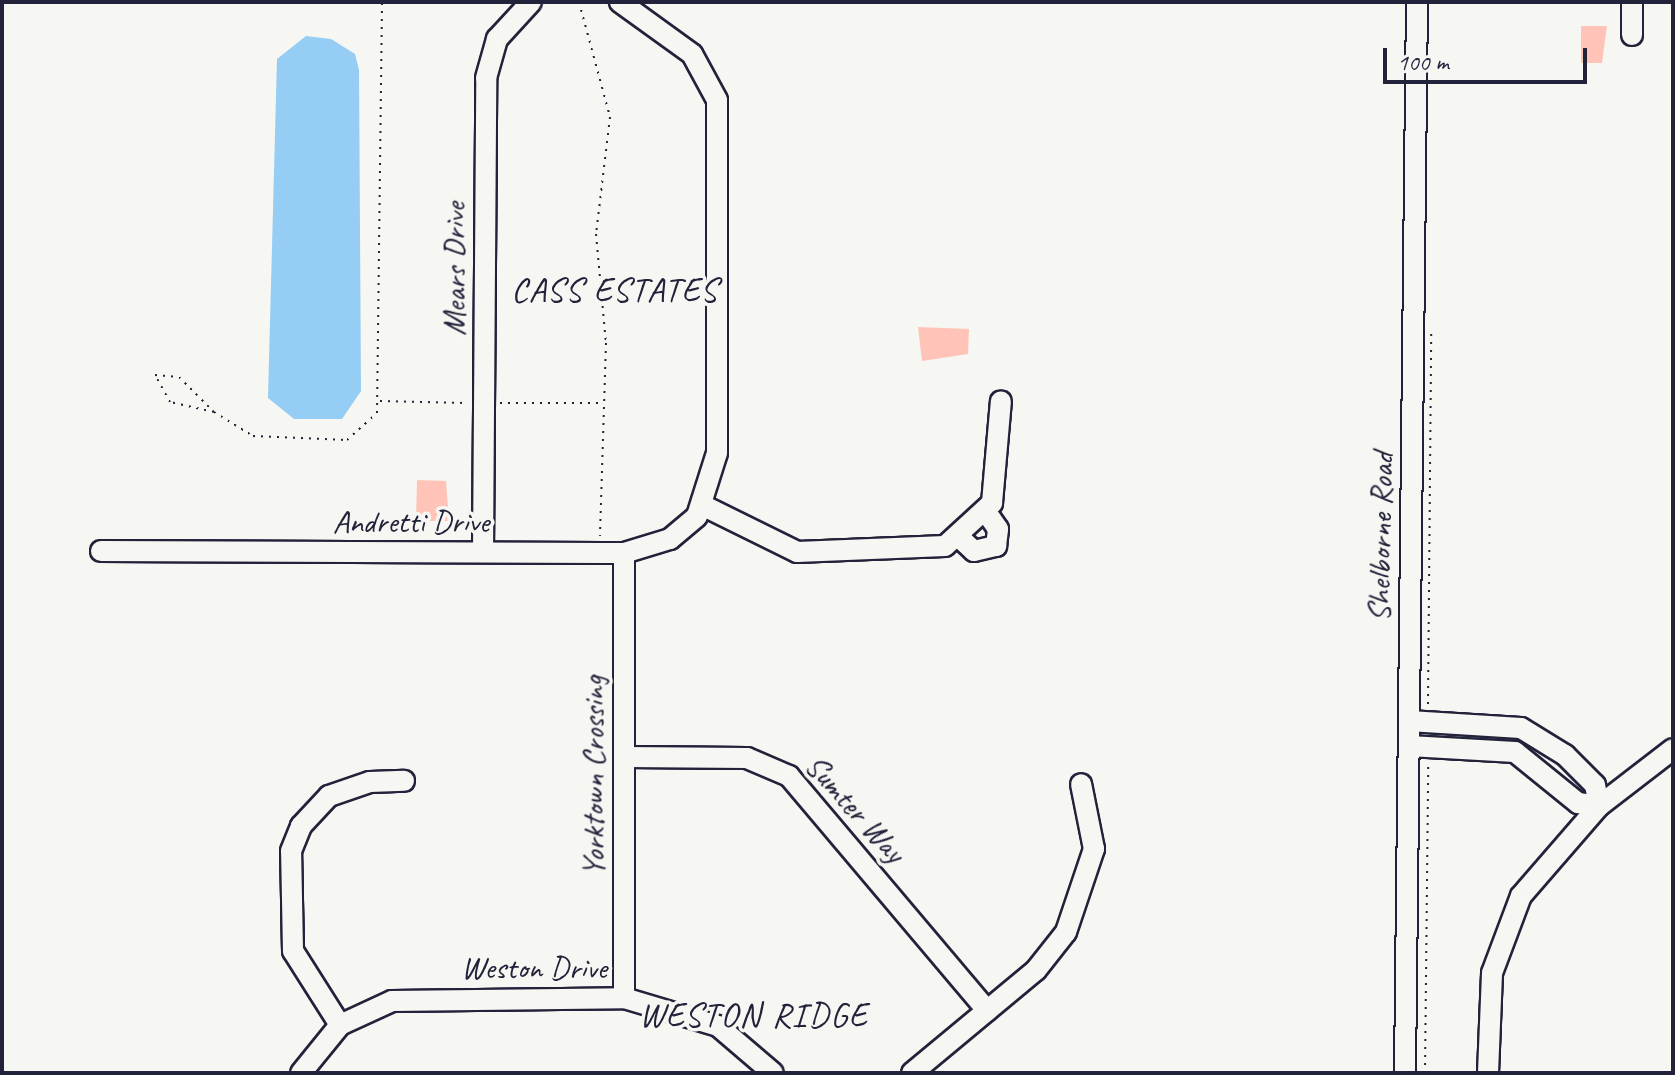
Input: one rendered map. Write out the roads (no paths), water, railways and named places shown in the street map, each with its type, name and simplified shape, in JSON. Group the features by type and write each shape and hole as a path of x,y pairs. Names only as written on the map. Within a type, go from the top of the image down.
{"street":[{"name":"Mears Drive","path":"483,552 486,78 497,39 531,2"},
{"path":"620,2 692,54 717,100 717,453 704,506 797,552 912,553 960,538 986,512 1000,473 1001,401"},
{"name":"Shelborne Road","path":"1405,1073 1419,746 1417,2"},
{"path":"1632,2 1632,35"},
{"name":"Andretti Drive","path":"101,551 624,553 670,539 704,506"},
{"path":"960,538 974,551 996,546 1000,534 986,512"},
{"name":"Yorktown Crossing","path":"624,553 624,998"},
{"path":"1418,721 1504,724 1539,737 1595,785 1599,806"},
{"path":"1419,746 1515,752 1578,803 1599,806"},
{"path":"1488,1073 1489,992 1504,930 1533,876 1599,806 1673,749"},
{"name":"Sumter Way","path":"625,757 747,758 789,776 987,1010"},
{"path":"340,1025 293,951 291,851 301,826 329,796 370,782 404,781"},
{"path":"912,1073 1047,959 1083,898 1094,834 1081,784"},
{"name":"Weston Drive","path":"301,1073 340,1025 403,999 624,998 718,1026 773,1073"}],"water":[{"path":"306,36 331,39 355,54 359,70 361,391 342,419 294,419 268,398 277,59"}],"district":[{"name":"CASS ESTATES","path":"615,290"},
{"name":"WESTON RIDGE","path":"754,1015"}]}
